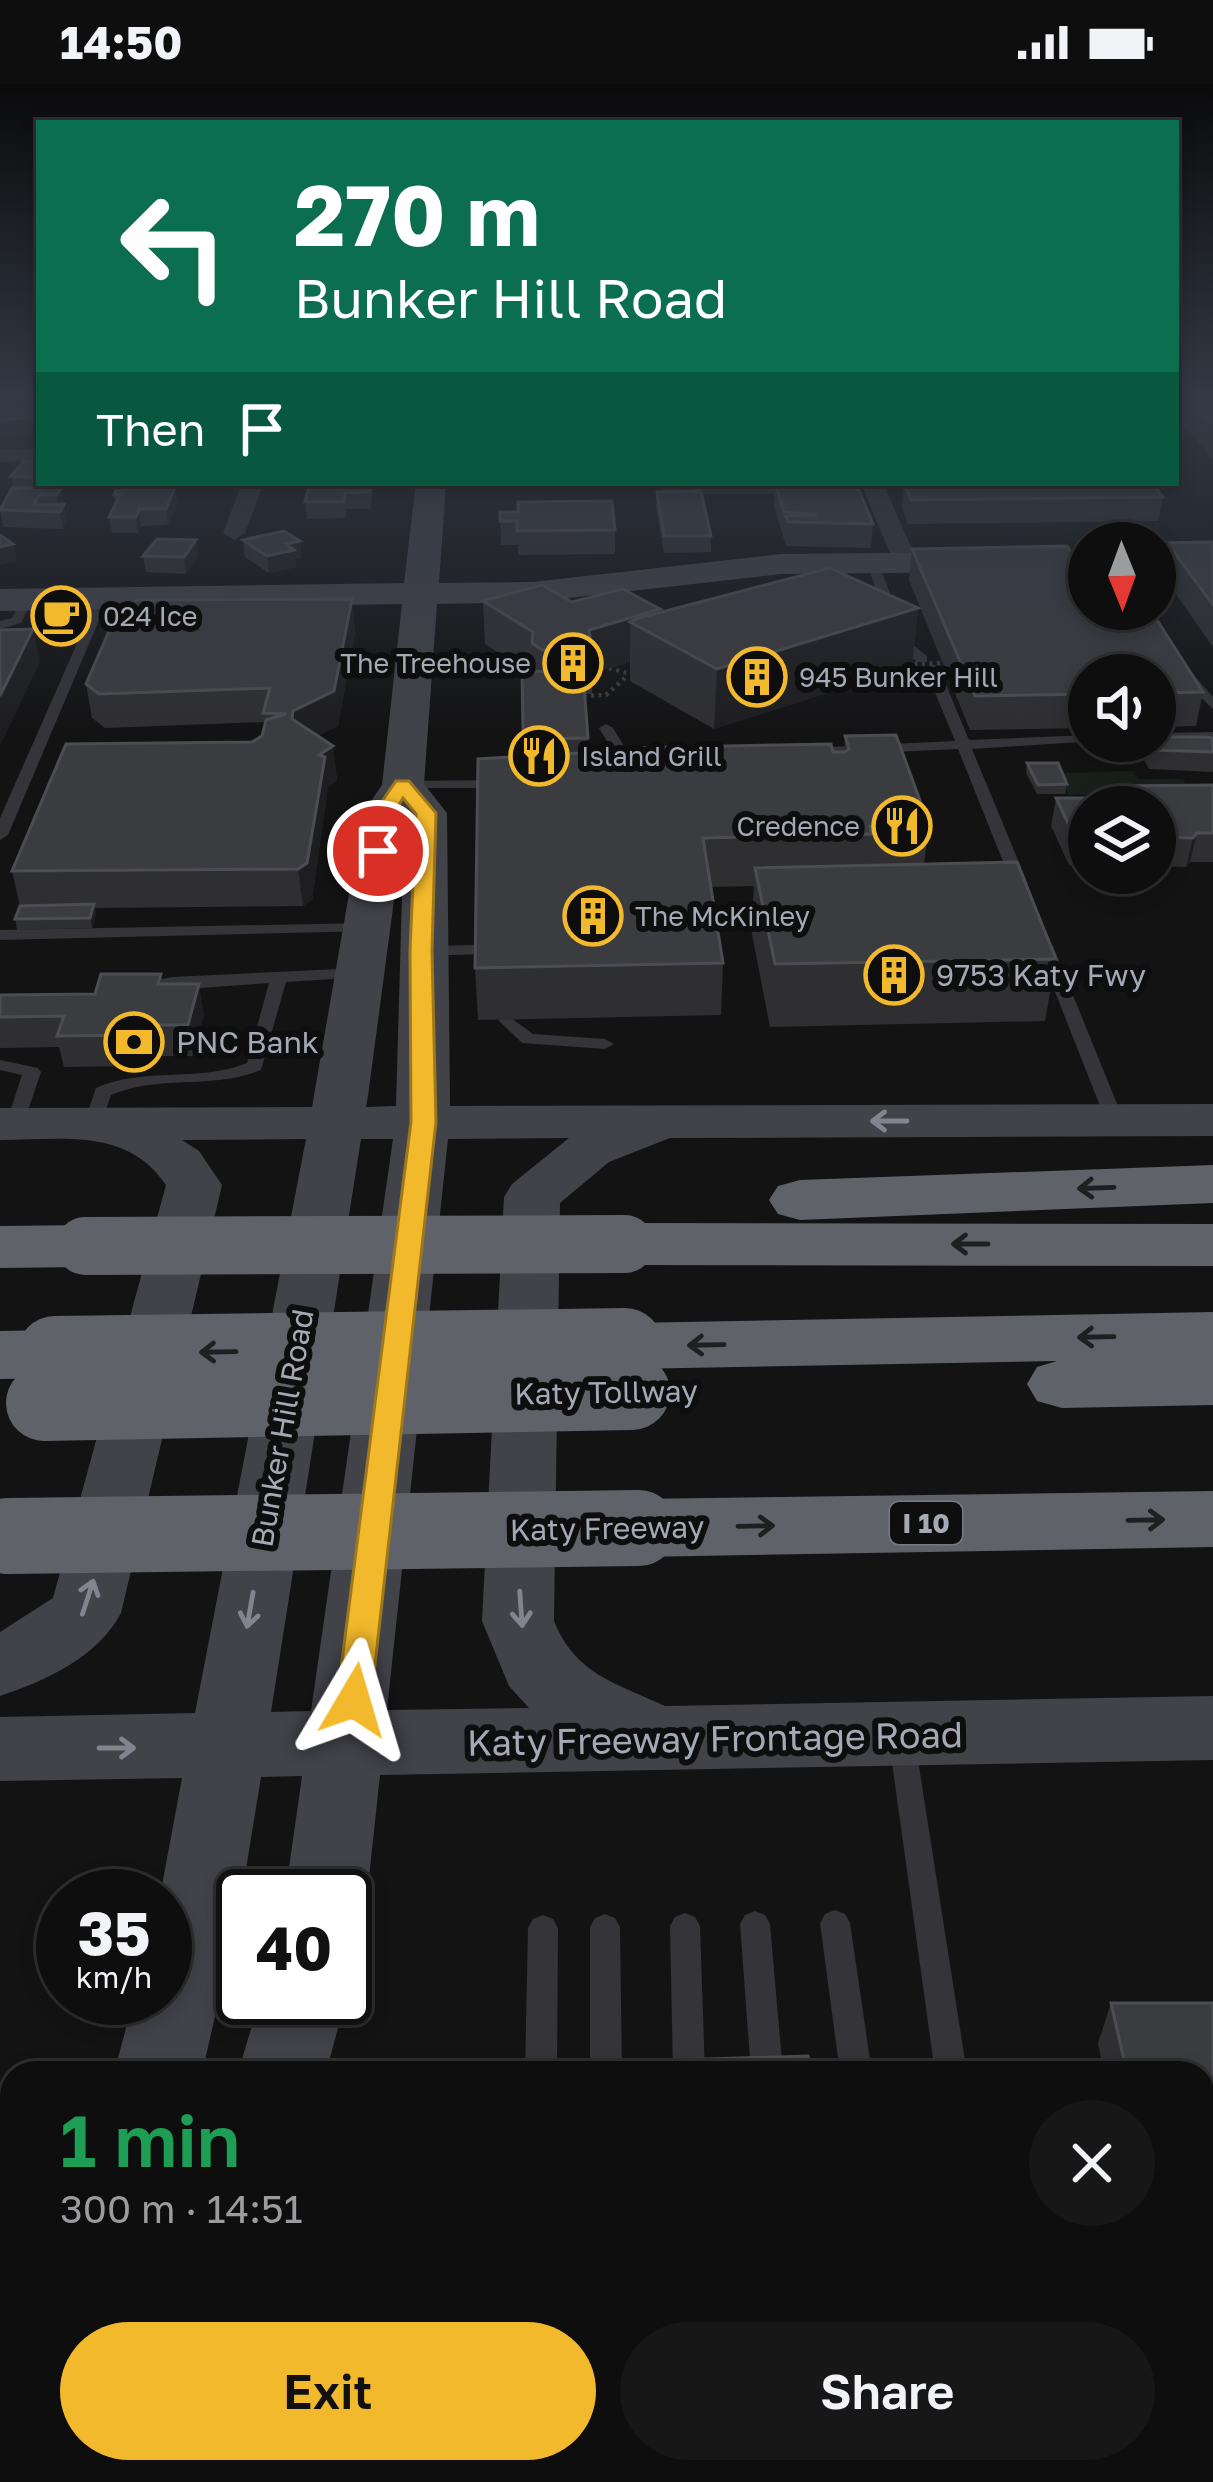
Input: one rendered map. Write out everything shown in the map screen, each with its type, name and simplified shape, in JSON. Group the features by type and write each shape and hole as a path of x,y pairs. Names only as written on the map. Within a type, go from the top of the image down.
{"highway":[{"path":"637,1244 756,1203 1213,1184"},
{"path":"0,1247 1213,1245"},
{"name":"Katy Tollway","path":"631,1369 1213,1335"},
{"name":"Katy Tollway","path":"25,1379 631,1369 1213,1382"},
{"name":"Katy Freeway","path":"4,1536 1213,1519"}],"street":[{"path":"234,533 243,510"},
{"name":"Bunker Hill Road","path":"161,2061 198,1912 336,1123 384,813 403,785 429,510"},
{"path":"878,510 889,563"},
{"path":"14,600 105,610 600,587 781,564 1068,561"},
{"name":"Bunker Hill Road","path":"330,1869 423,1122 421,951 426,813 403,785"},
{"path":"7,1124 1213,1120"},
{"path":"662,1739 559,1690 535,1665 518,1621 532,1197 589,1150 676,1122"},
{"path":"0,1666 50,1640 85,1613 194,1185 179,1163 108,1123"},
{"name":"Katy Freeway Frontage Road","path":"0,1749 1213,1728"},
{"path":"286,2061 296,2025"}],"lane":[{"path":"889,563 904,645 926,663 1026,899"},
{"path":"0,625 17,620 14,600"},
{"path":"0,835 4,815 105,610"},
{"path":"232,613 347,611"},
{"path":"141,614 187,614"},
{"path":"1176,660 1198,694 1213,705"},
{"path":"606,728 637,778"},
{"path":"1176,737 1213,736"},
{"path":"788,755 1068,740"},
{"path":"34,757 57,756"},
{"path":"616,779 658,775"},
{"path":"403,785 517,783"},
{"path":"1034,919 1115,1121"},
{"path":"0,935 364,950"},
{"path":"108,994 172,982 279,977 364,950"},
{"path":"421,951 479,950"},
{"path":"108,1123 103,1092 124,1079 235,1077 255,1066 279,977"},
{"path":"507,1020 528,1039 605,1044"},
{"path":"0,1066 32,1072 7,1124"},
{"path":"901,1735 949,2061"},
{"path":"836,1923 854,2061"},
{"path":"754,1924 766,2061"},
{"path":"685,1925 689,2061"},
{"path":"605,1927 606,2061"},
{"path":"541,2061 543,1928"}],"path":[{"path":"609,668 638,675 648,670"},
{"path":"566,696 606,695 626,677"}],"shaded area":[{"path":"1133,771 1138,779 1183,779 1197,806 1176,803 1176,786 1068,786 1068,793 1060,773"}],"building":[{"path":"113,510 139,510 136,517 109,517"},
{"path":"613,510 615,530 517,531 517,521 500,521 500,512"},
{"path":"660,510 705,510 711,536 664,536"},
{"path":"867,510 873,524 788,522 785,516 817,515 784,512"},
{"path":"284,531 300,541 286,544 294,550 267,556 243,540"},
{"path":"157,539 196,540 184,557 143,556"},
{"path":"1213,542 1213,605 1176,555 1176,543"},
{"path":"1067,546 1068,630 1163,630 1203,692 1176,693 1176,654 1068,654 1068,694 975,696 912,549"},
{"path":"830,568 918,608 717,669 630,622 639,618"},
{"path":"542,585 572,602 623,589 660,609 589,630 592,649 542,650 532,643 533,632 483,601"},
{"path":"85,599 78,615 34,615 42,600"},
{"path":"352,599 334,691 293,711 292,719 333,746 319,755 325,757 307,863 298,869 12,871 66,744 252,742 262,736 266,720 286,714 263,713 270,688 99,694 86,684 118,610 138,600"},
{"path":"33,629 0,696 0,630"},
{"path":"583,671 588,738 534,739 523,729 522,672"},
{"name":"The McKinley","path":"896,735 929,825 870,826 872,834 703,838 723,963 475,968 478,759 580,753 580,749 831,744 833,752 845,752 849,749 845,736"},
{"path":"1176,737 1213,738 1213,752 1176,751"},
{"path":"1027,763 1058,763 1067,784 1038,785"},
{"path":"1213,785 1213,833 1176,838 1176,786 1115,786"},
{"path":"1056,798 1068,798 1068,823"},
{"path":"1017,862 1056,959 775,964 755,868"},
{"path":"94,904 90,918 15,919 20,906"},
{"path":"101,974 161,974 158,984 199,984 188,1025 146,1025 143,1035 57,1036 64,1016 0,1017 0,995 95,994"},
{"path":"1111,2003 1213,2003 1213,2061 1124,2061"},
{"path":"808,2056 809,2061 642,2061"}],"place":[{"name":"024 Ice","path":"61,616"},
{"name":"The Treehouse","path":"573,663"},
{"name":"945 Bunker Hill","path":"757,677"},
{"name":"Island Grill","path":"539,756"},
{"name":"Credence","path":"902,826"},
{"name":"The McKinley","path":"593,916"},
{"name":"9753 Katy Fwy","path":"894,975"},
{"name":"PNC Bank","path":"134,1042"}],"route":[{"path":"354,1700 423,1122 421,951 426,813 403,785 384,813 378,851"}]}
